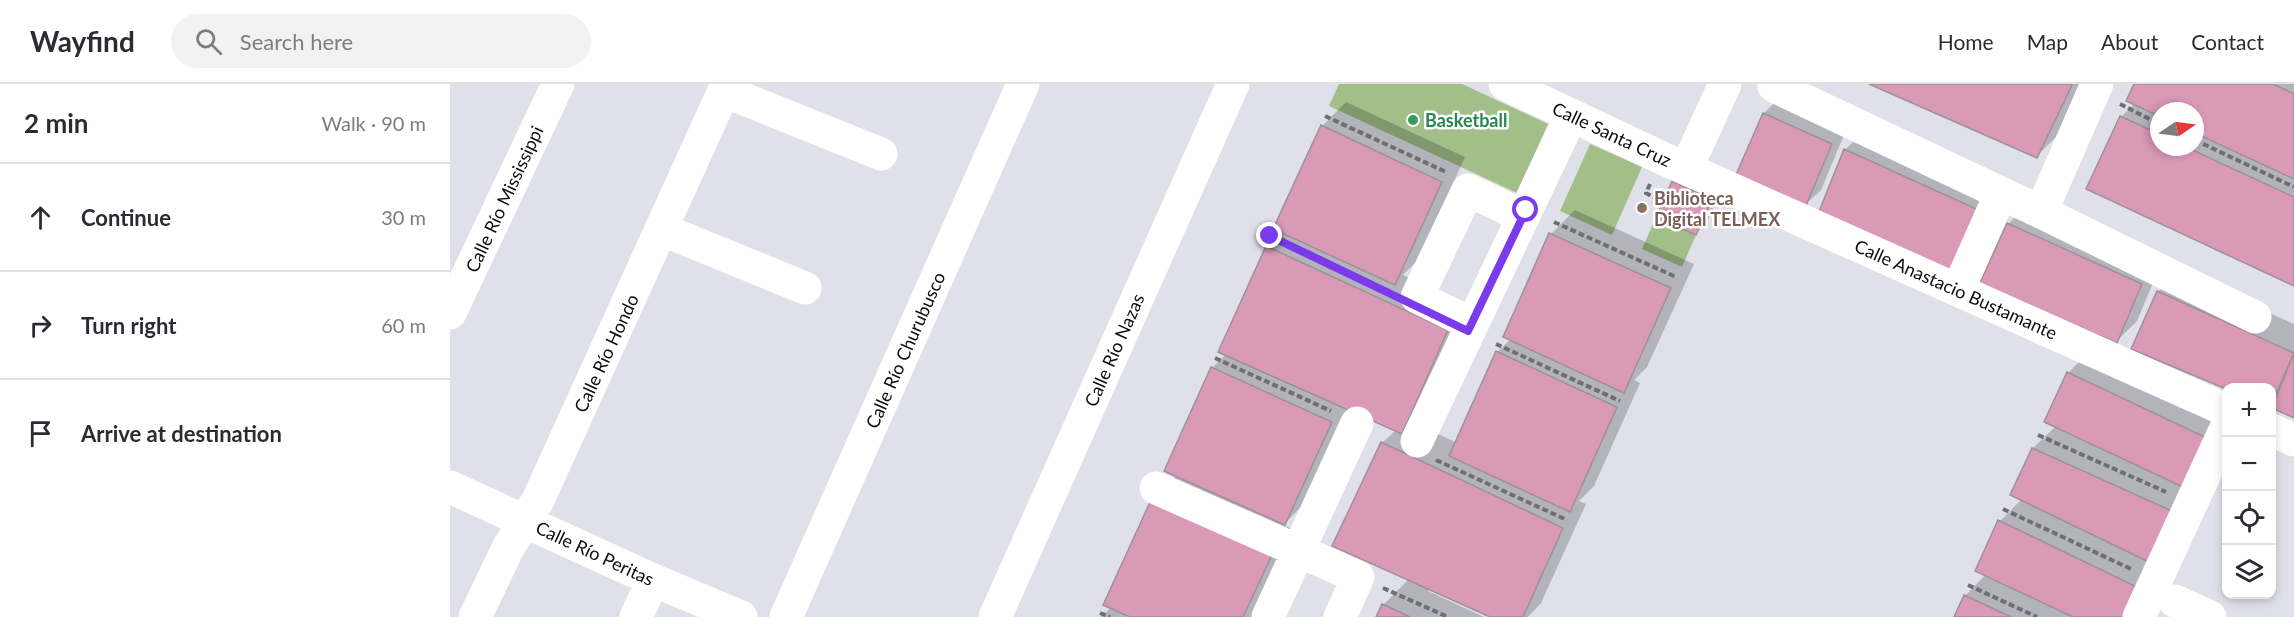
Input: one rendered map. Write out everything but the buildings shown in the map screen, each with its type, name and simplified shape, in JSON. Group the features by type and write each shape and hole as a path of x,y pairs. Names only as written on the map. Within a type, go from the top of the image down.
{"street":[{"name":"Calle Río Mississippi","path":"450,313 558,84"},
{"name":"Calle Río Churubusco","path":"786,617 1023,84"},
{"name":"Calle Río Nazas","path":"995,617 1233,84"},
{"name":"Calle Santa Cruz","path":"1505,84 1560,101 1670,171"},
{"path":"1670,171 1725,84"},
{"path":"2041,212 2097,84"},
{"path":"1774,86 2041,212 2255,317"},
{"path":"726,88 881,154"},
{"name":"Calle Río Hondo","path":"475,617 508,548 538,500 726,88"},
{"path":"1417,441 1525,213 1560,101"},
{"name":"Calle Anastacio Bustamante","path":"1670,171 1958,290 2222,408"},
{"path":"1470,328 1417,297 1468,189 1525,213"},
{"path":"1958,290 2001,193"},
{"path":"663,230 805,288"},
{"path":"1269,617 1357,423"},
{"path":"2276,432 2294,440"},
{"path":"2139,617 2166,591 2192,503 2222,437"},
{"name":"Calle Río Peritas","path":"450,487 741,617"},
{"path":"1156,488 1358,577 1340,617"},
{"path":"636,617 654,580"},
{"path":"2166,591 2210,617"}],"path":[{"path":"2124,107 2150,120"},
{"path":"1325,116 1455,176"},
{"path":"2204,144 2294,187"},
{"path":"1662,202 1646,193 1670,171"},
{"path":"1525,213 1676,277"},
{"path":"1270,236 1391,294"},
{"path":"1470,328 1620,401"},
{"path":"2038,435 2192,503"},
{"path":"2003,510 2166,591"},
{"path":"1358,577 1448,617"},
{"path":"1968,585 2037,617"},
{"path":"1100,612 1110,617"}],"green space":[{"path":"1339,84 1462,84 1548,124 1517,193 1329,106"},
{"path":"1590,144 1642,167 1612,235 1560,211"},
{"path":"1656,217 1696,235 1682,267 1642,249"}],"place":[{"name":"Basketball","path":"1413,120"},
{"name":"Biblioteca Digital TELMEX","path":"1642,208"}],"route":[{"path":"1270,236 1468,331 1526,210"}]}
